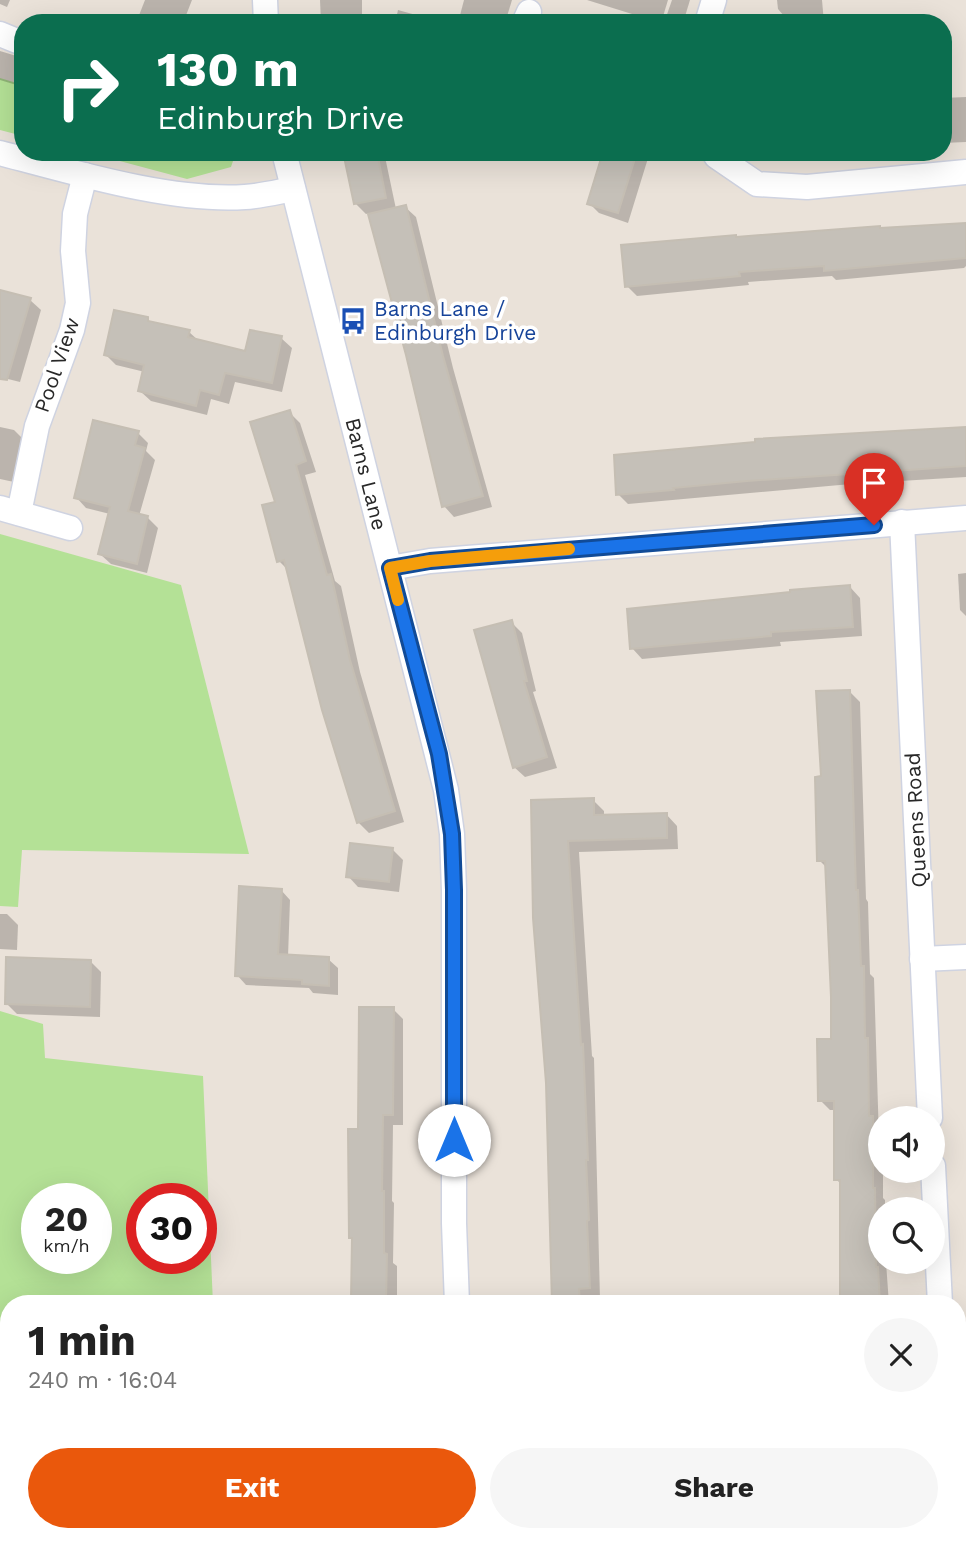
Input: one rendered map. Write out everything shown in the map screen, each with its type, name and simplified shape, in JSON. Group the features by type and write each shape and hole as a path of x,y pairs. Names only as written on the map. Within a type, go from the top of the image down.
{"street":[{"path":"31,161 85,175 199,196 245,197 293,189"},
{"name":"Barns Lane","path":"286,161 439,754 452,834 457,1295"},
{"path":"723,161 757,184 807,187 966,172"},
{"name":"Pool View","path":"70,528 9,510 72,330 78,303 73,251 75,214 85,175"},
{"path":"390,568 430,561 966,518"},
{"name":"Queens Road","path":"902,523 929,1106"},
{"path":"922,959 966,957"},
{"path":"934,1183 940,1295"}],"green space":[{"path":"0,78 14,82 14,134 0,130"},
{"path":"120,161 233,161 231,167 187,179"},
{"path":"0,534 181,585 249,854 22,850 18,907 0,906"},
{"path":"0,1011 43,1024 45,1058 203,1076 208,1183 126,1183 126,1274 212,1274 213,1295 0,1295"}],"building":[{"path":"345,161 379,161 386,198 354,204"},
{"path":"600,161 634,161 618,213 587,204"},
{"path":"406,205 443,356 483,496 442,507 406,355 368,214"},
{"path":"966,223 966,258 824,271 824,266 739,272 740,276 625,287 621,245 736,235"},
{"path":"0,290 31,298 7,380 0,379"},
{"path":"114,310 190,330 188,337 245,351 250,330 282,336 272,383 225,373 219,395 200,390 196,406 138,391 144,365 104,355"},
{"path":"290,410 306,461 296,465 327,575 331,574 350,660 395,811 357,823 322,710 284,560 277,562 262,505 275,502 250,422"},
{"path":"93,420 139,431 135,445 145,448 128,511 148,516 137,564 98,554 110,507 74,498"},
{"path":"966,427 966,466 747,481 616,495 614,455 755,442 755,439"},
{"path":"850,585 853,627 771,632 771,636 630,649 627,609"},
{"path":"512,620 527,681 524,681 547,757 513,768 474,630"},
{"path":"850,690 856,890 861,966 864,966 865,1038 868,1038 868,1183 873,1183 875,1188 875,1197 868,1197 868,1274 878,1274 880,1295 840,1295 840,1180 834,1180 834,1101 818,1101 817,1039 831,1039 825,861 817,861 815,777 821,776 816,691"},
{"path":"594,798 594,815 667,813 667,838 568,841 581,1045 583,1044 588,1160 590,1288 579,1289 579,1295 552,1295 546,1083 533,918 531,800"},
{"path":"350,843 393,848 389,882 346,877"},
{"path":"239,886 282,889 278,954 329,957 329,986 302,984 302,980 235,976"},
{"path":"6,957 91,960 90,1007 5,1004"},
{"path":"359,1007 394,1007 393,1115 383,1115 382,1191 384,1253 387,1254 386,1295 351,1295 348,1129 358,1129"}],"slow traffic":[{"path":"398,600 390,568 430,561 569,549"}],"place":[{"name":"Barns Lane / Edinburgh Drive","path":"353,321"}],"route":[{"path":"454,1140 452,834 439,754 390,568 430,561 874,525"}]}
